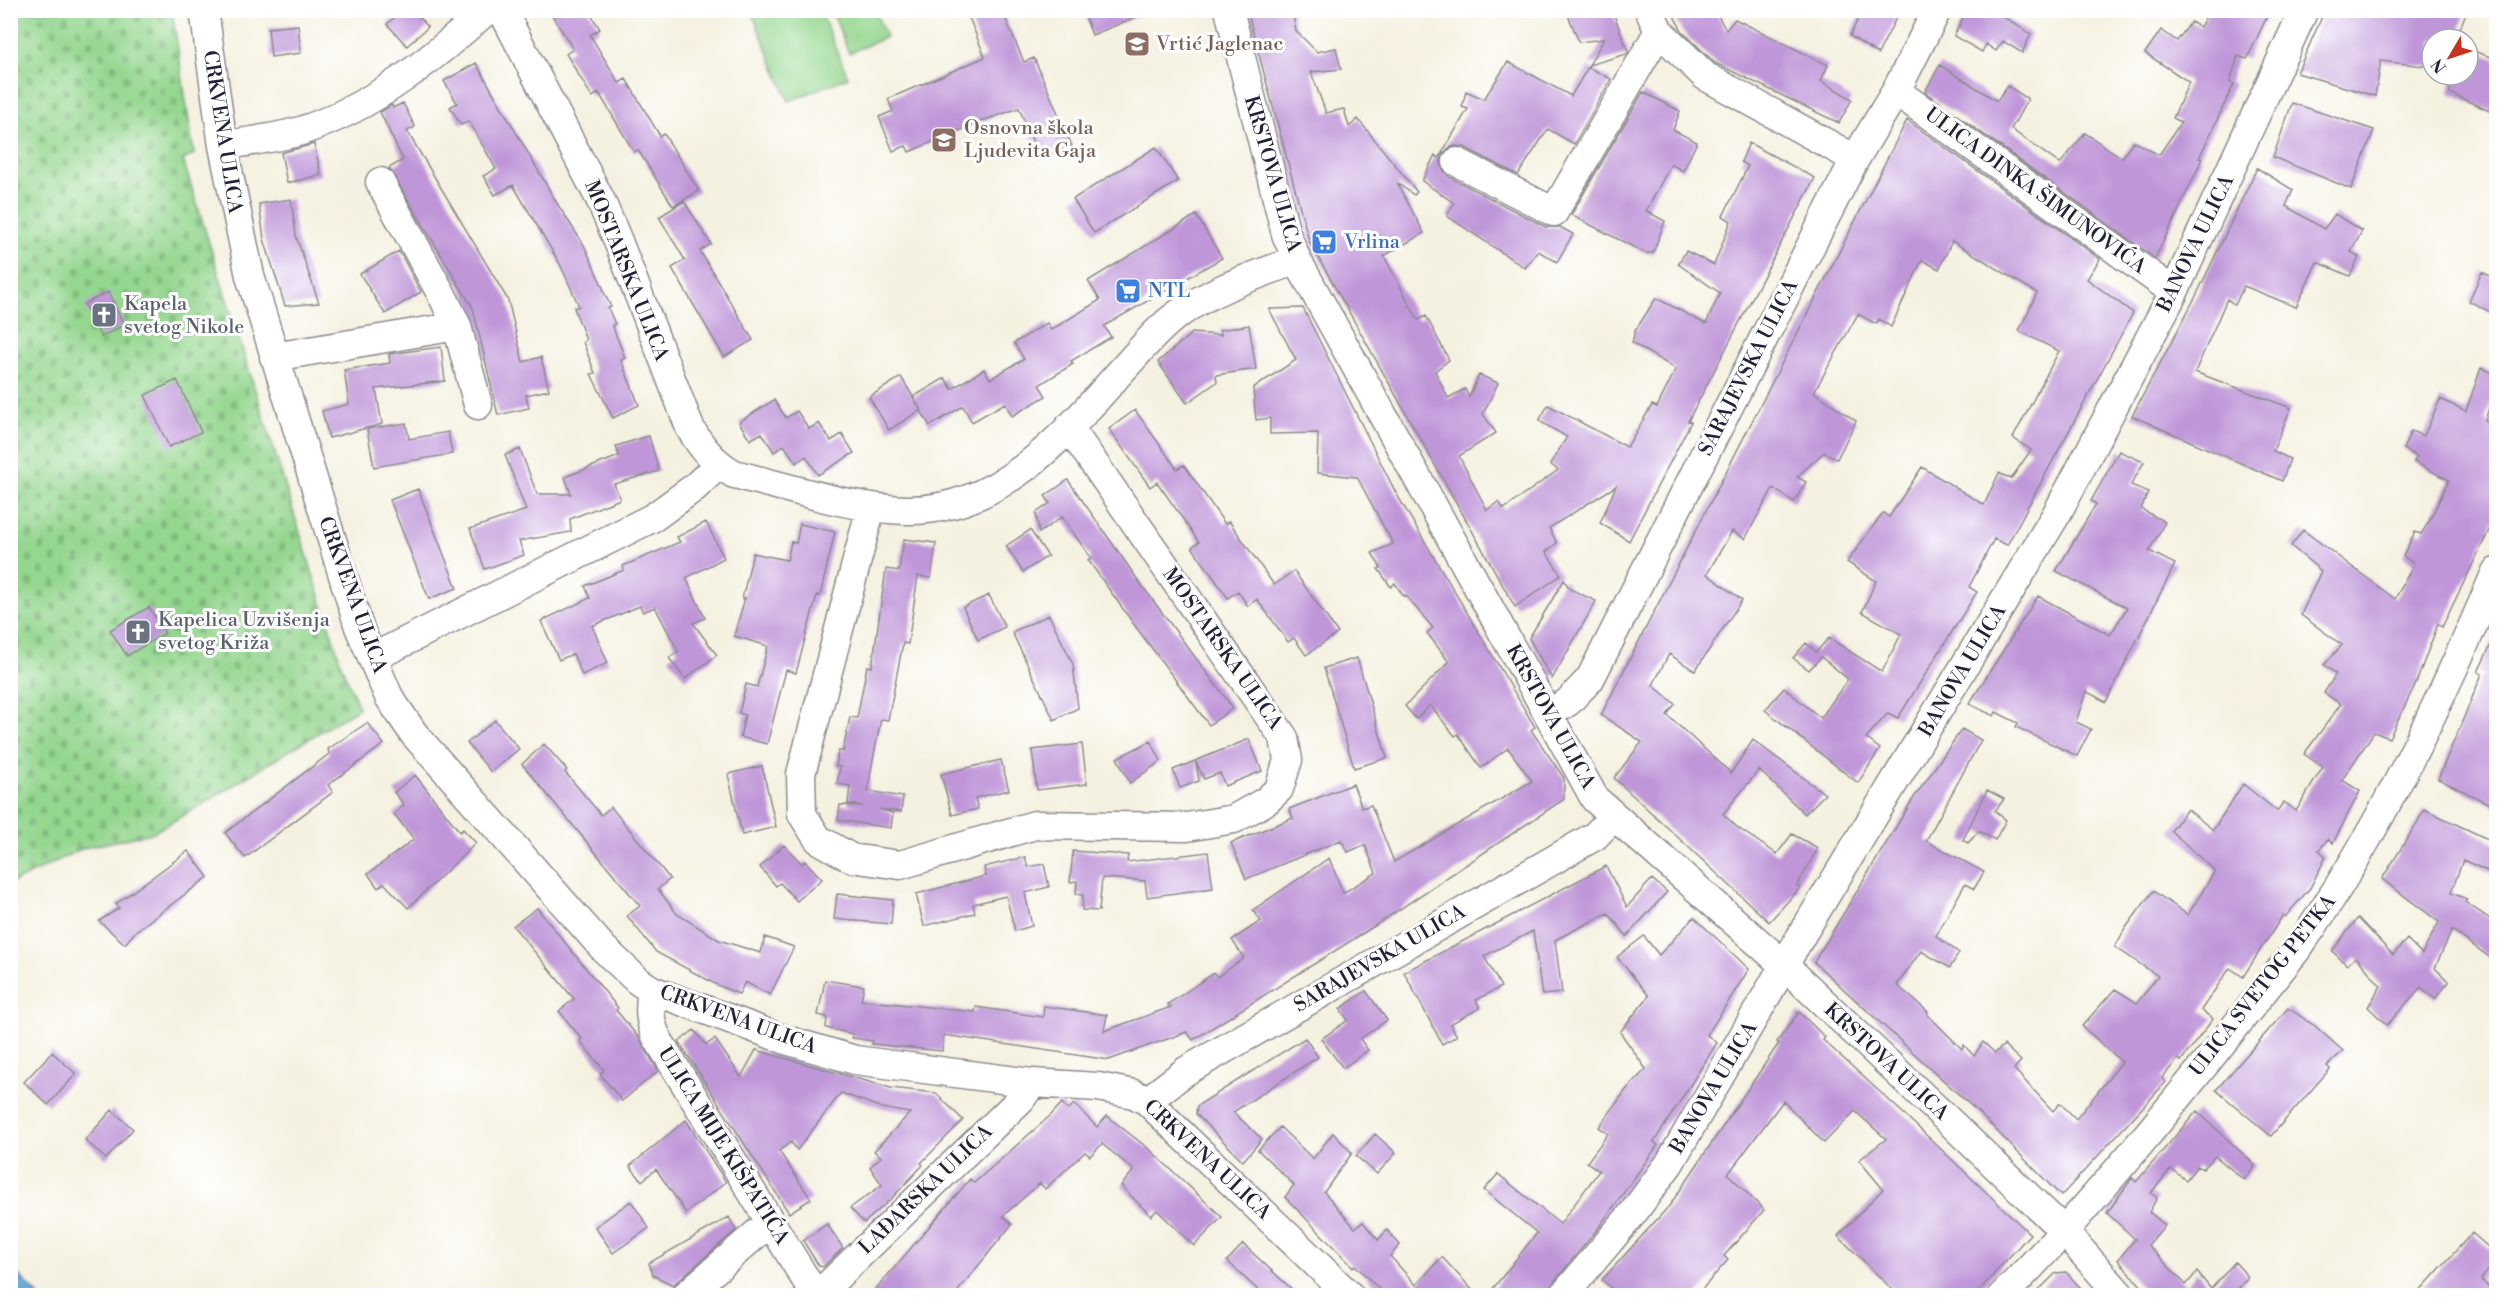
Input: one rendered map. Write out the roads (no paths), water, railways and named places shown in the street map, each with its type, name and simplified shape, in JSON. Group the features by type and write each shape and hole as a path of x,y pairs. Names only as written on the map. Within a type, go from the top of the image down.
{"street":[{"name":"CRKVENA ULICA","path":"204,10 223,146 250,276 348,595 372,658 389,697 414,734 604,949 638,981 652,990 786,1040 855,1060 1032,1083 1119,1090 1134,1094 1147,1101 1350,1296"},
{"path":"223,146 302,130 369,100 430,61 487,10"},
{"name":"MOSTARSKA ULICA","path":"502,10 600,199 690,428 704,451 718,465 734,474 871,507 908,510 950,505 982,495 1019,474 1069,427 1177,315 1222,289 1296,260"},
{"name":"KRSTOVA ULICA","path":"1229,10 1286,234 1296,260 1595,799 1785,966 2065,1232 2121,1296"},
{"name":"SARAJEVSKA ULICA","path":"1549,714 1568,702 1590,679 1855,159 1896,91 1937,10"},
{"name":"BANOVA ULICA","path":"1563,1296 1633,1213 1669,1164 2056,515 2174,292 2304,10"},
{"path":"1456,162 1554,212 1654,21 1705,76 1855,159"},
{"name":"ULICA DINKA ŠIMUNOVIĆA","path":"1896,91 2174,292"},
{"path":"380,182 457,326 478,405"},
{"path":"274,357 457,326"},
{"name":"MOSTARSKA ULICA","path":"871,507 801,774 802,814 818,839 851,858 900,865 1035,825 1187,827 1234,819 1250,812 1279,789 1288,760 1284,738 1069,427"},
{"path":"372,658 654,517 695,487 718,465"},
{"name":"ULICA SVETOG PETKA","path":"2002,1296 2065,1232 2241,1019 2298,948 2328,905 2354,865 2405,772 2496,572"},
{"name":"SARAJEVSKA ULICA","path":"1147,1101 1186,1071 1595,836 1613,817"},
{"name":"ULICA MIJE KIŠPATIĆA","path":"652,990 649,1011 657,1038 817,1296"},
{"name":"LAĐARSKA ULICA","path":"817,1296 1021,1099 1032,1083"},
{"path":"685,1296 771,1222"}],"water":[{"path":"11,1267 38,1295 11,1295"}],"place":[{"name":"Vrtić Jaglenac","path":"1137,44"},
{"name":"Osnovna škola Ljudevita Gaja","path":"944,140"},
{"name":"Vrlina","path":"1324,242"},
{"name":"NTL","path":"1128,291"},
{"name":"Kapela svetog Nikole","path":"104,315"},
{"name":"Kapelica Uzvišenja svetog Križa","path":"138,632"}]}
